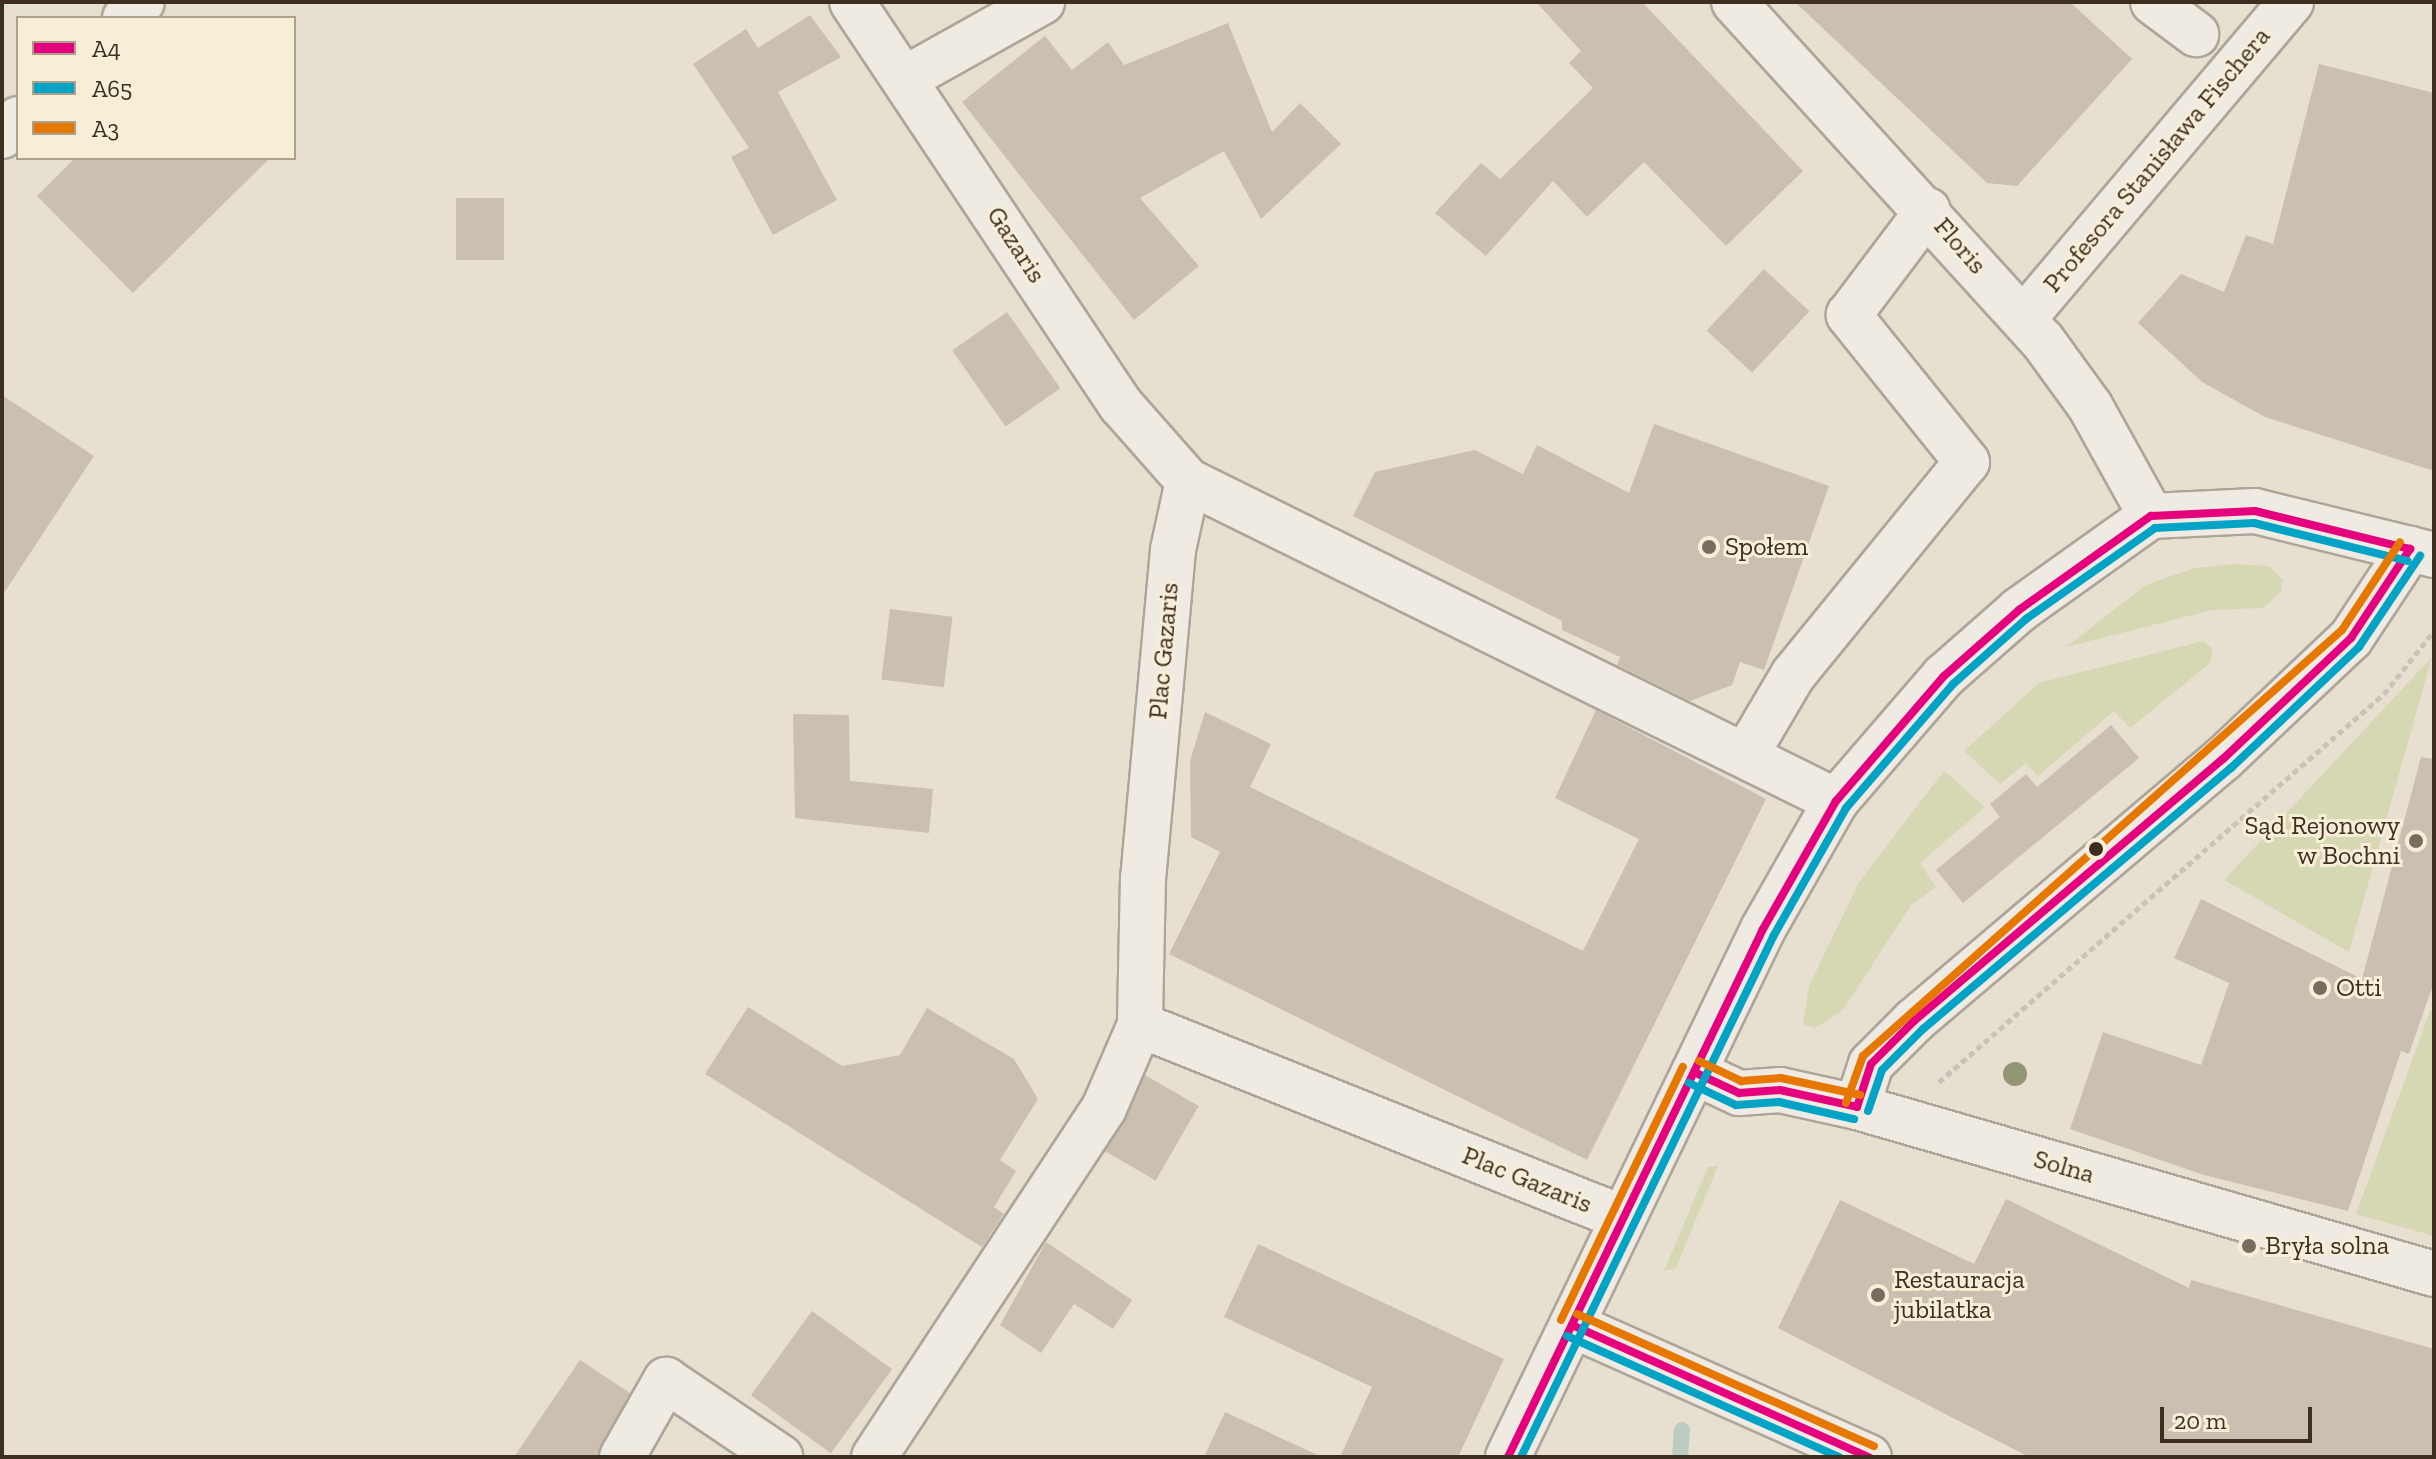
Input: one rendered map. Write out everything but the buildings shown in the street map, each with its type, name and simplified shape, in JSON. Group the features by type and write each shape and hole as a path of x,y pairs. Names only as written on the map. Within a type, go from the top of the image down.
{"street":[{"path":"127,16 142,2"},
{"name":"Gazaris","path":"852,2 906,78 1121,405 1188,481"},
{"path":"906,78 1042,2"},
{"name":"Floris","path":"1734,2 2024,318 2090,406 2151,516"},
{"path":"2153,2 2196,34"},
{"name":"Profesora Stanisława Fischera","path":"2024,318 2291,2"},
{"path":"2,136 16,121"},
{"path":"1747,753 1793,675 1967,462 1849,315 1928,210"},
{"path":"1188,481 1747,753 1836,801"},
{"name":"Plac Gazaris","path":"1188,481 1173,550 1143,877 1140,1025 1623,1218"},
{"path":"1508,1457 1763,929 1836,801 1944,676 2019,610 2151,516 2255,511 2422,552 2351,638 2223,759 1915,1020 1871,1064 1857,1107"},
{"path":"874,1457 1104,1108 1140,1025"},
{"name":"Solna","path":"1694,1072 1739,1093 1780,1090 1857,1107 2434,1274"},
{"path":"1572,1325 1869,1457"},
{"path":"622,1457 666,1380 780,1457"}],"path":[{"path":"1934,1085 2384,694 2433,634"}],"green space":[{"path":"2234,564 2269,566 2283,580 2281,592 2263,608 2212,610 2066,647 2146,585 2194,568"},
{"path":"2203,641 2213,649 2210,663 2130,728 2114,711 2038,776 2026,763 2000,784 1964,751 2039,683"},
{"path":"2432,657 2349,952 2224,880"},
{"path":"1944,771 1985,807 1920,863 1936,887 1911,905 1843,1010 1815,1028 1803,1024 1809,986 1859,882"},
{"path":"2430,1011 2434,1012 2434,1236 2356,1214"},
{"path":"1718,1166 1676,1268 1664,1271 1708,1167"}],"waterway":[{"path":"1680,1457 1682,1430"}],"transit line":[{"name":"A4","path":"1508,1457 1763,929 1836,801 1944,676 2019,610 2151,516 2255,511 2410,549"},
{"name":"A65","path":"1521,1457 1774,935 1846,808 1953,684 2026,619 2155,528 2254,523 2407,561"},
{"name":"A3","path":"1846,1103 1863,1056 2342,630 2400,542"},
{"name":"A4","path":"1857,1107 1871,1064 1915,1020 2223,759 2351,638 2410,549"},
{"name":"A65","path":"1868,1111 1882,1070 1923,1029 2231,768 2359,647 2420,556"},
{"name":"A3","path":"1699,1061 1741,1081 1781,1078 1860,1095"},
{"name":"A3","path":"1561,1320 1683,1067"},
{"name":"A4","path":"1694,1072 1739,1093 1780,1090 1857,1107"},
{"name":"A65","path":"1689,1083 1736,1105 1779,1102 1854,1119"},
{"name":"A3","path":"1577,1314 1874,1446"},
{"name":"A4","path":"1572,1325 1869,1457"},
{"name":"A65","path":"1567,1336 1839,1457"}],"place":[{"name":"Społem","path":"1709,547"},
{"name":"Sąd Rejonowy w Bochni","path":"2416,841"},
{"name":"Otti","path":"2320,988"},
{"name":"Bryła solna","path":"2249,1246"},
{"name":"Restauracja jubilatka","path":"1878,1295"}]}
